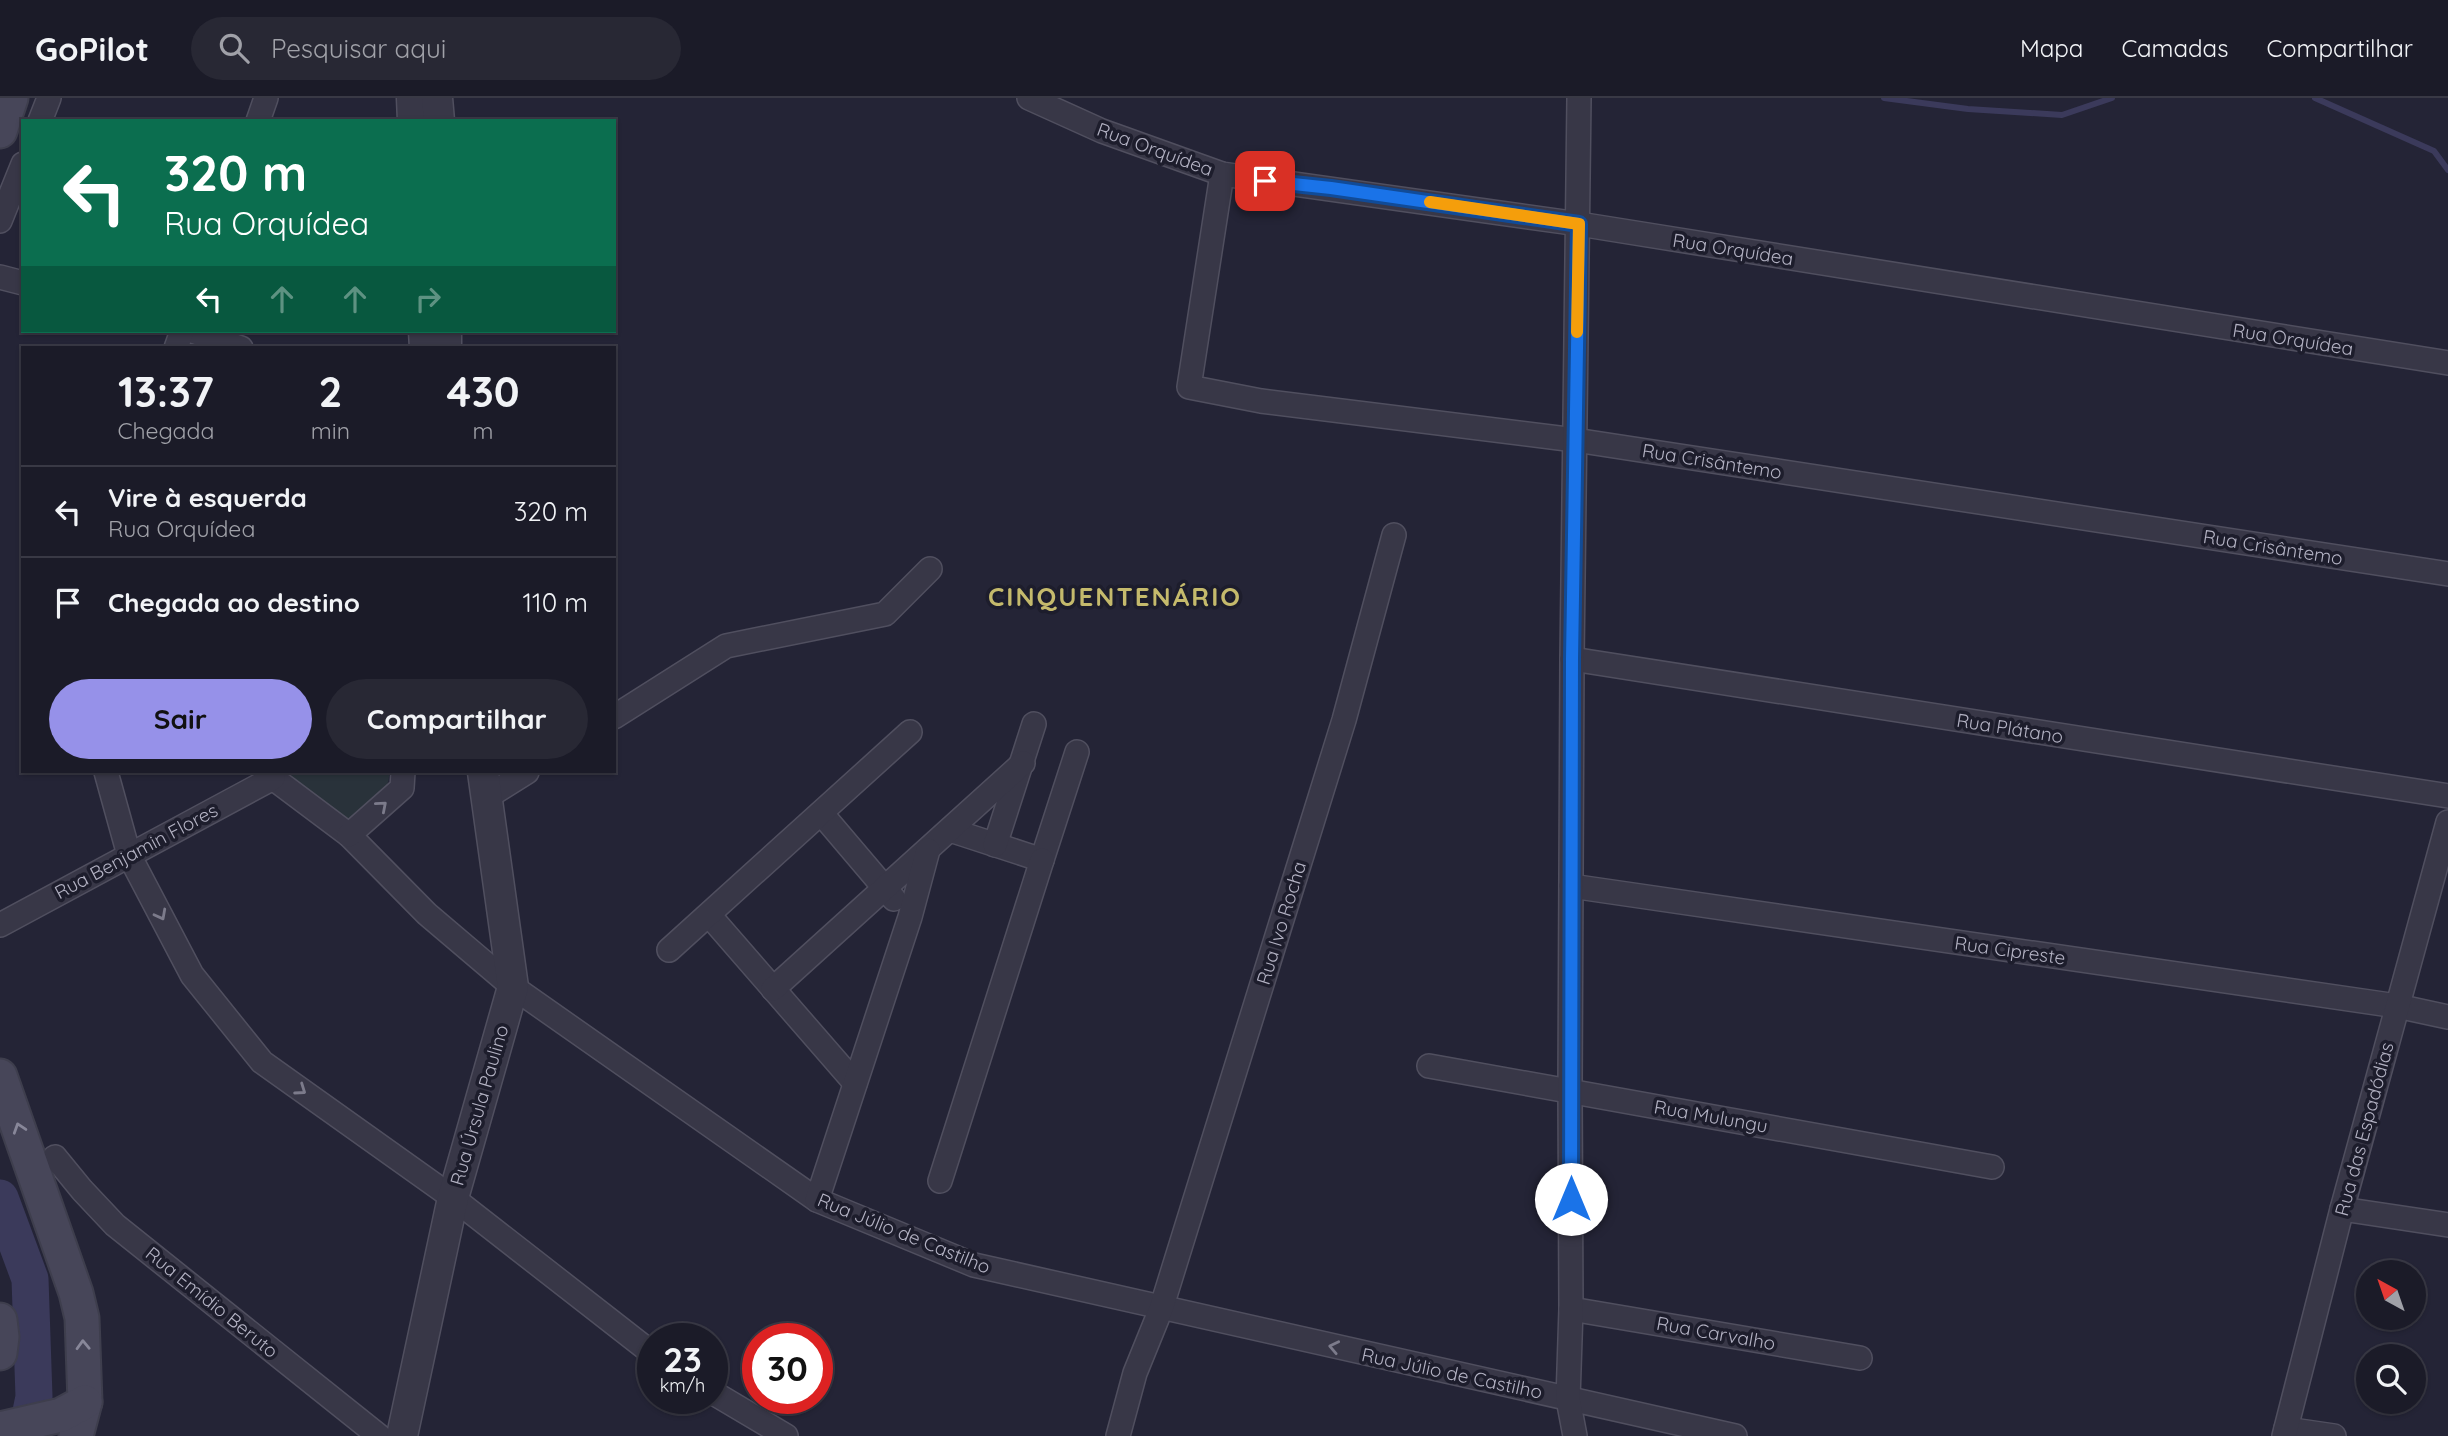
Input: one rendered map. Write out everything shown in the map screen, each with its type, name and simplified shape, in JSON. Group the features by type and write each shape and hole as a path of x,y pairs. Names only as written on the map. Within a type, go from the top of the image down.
{"main road":[{"path":"0,131 11,98"},
{"path":"0,1076 82,1318 74,1418 2,1429"},
{"path":"0,1320 0,1353"}],"street":[{"path":"41,119 49,98"},
{"path":"259,119 266,98"},
{"path":"412,98 413,119"},
{"path":"437,98 439,119"},
{"name":"Rua Orquídea","path":"1029,98 1102,131 1222,174 1579,224 2448,363"},
{"path":"1575,1436 1568,1399 1572,1308 1572,659 1579,98"},
{"path":"0,221 21,169"},
{"name":"Rua Crisântemo","path":"1222,174 1189,387 1261,401 1575,440 2448,574"},
{"path":"0,277 21,282"},
{"path":"198,333 235,346"},
{"name":"Rua Ivo Rocha","path":"1118,1436 1135,1373 1161,1308 1344,720 1394,536"},
{"path":"616,716 726,646 885,614 930,569"},
{"name":"Rua Plátano","path":"1572,659 2448,796"},
{"path":"995,845 1034,724"},
{"path":"669,950 910,732"},
{"path":"940,1181 1077,752"},
{"path":"773,989 1023,763"},
{"path":"106,773 129,855 192,975 262,1062 453,1198 637,1342"},
{"path":"349,835 402,788 403,773"},
{"path":"485,785 524,773"},
{"name":"Rua Júlio de Castilho","path":"274,775 349,835 427,914 513,987 817,1200 974,1265 1735,1436"},
{"name":"Rua Benjamin Flores","path":"0,925 274,775"},
{"name":"Rua Úrsula Paulino","path":"402,1436 453,1198 513,987 485,785"},
{"path":"821,813 909,917"},
{"name":"Rua das Espadódias","path":"2285,1433 2342,1209 2448,822"},
{"path":"950,830 1042,859"},
{"path":"817,1200 909,917 928,850"},
{"name":"Rua Cipreste","path":"1571,886 2397,1006 2448,1017"},
{"path":"709,915 855,1083"},
{"name":"Rua Mulungu","path":"1429,1066 1992,1167"},
{"name":"Rua Emídio Beruto","path":"55,1157 115,1225 379,1436"},
{"path":"2342,1209 2448,1225"},
{"name":"Rua Carvalho","path":"1572,1308 1860,1358"},
{"path":"728,1402 786,1436"},
{"path":"2285,1433 2334,1436"}],"shaded area":[{"path":"290,773 389,773 386,788 369,807 350,822 297,787"}],"waterway":[{"path":"1884,98 1968,109 2062,115 2112,98"},
{"path":"2315,98 2434,151 2448,170"},
{"path":"0,1198 30,1279 34,1397 26,1436"}],"slow traffic":[{"path":"1430,202 1579,224 1577,332"}],"district":[{"name":"CINQUENTENÁRIO","path":"1115,597"}],"route":[{"path":"1265,181 1579,224 1572,659 1571,1199"}]}
